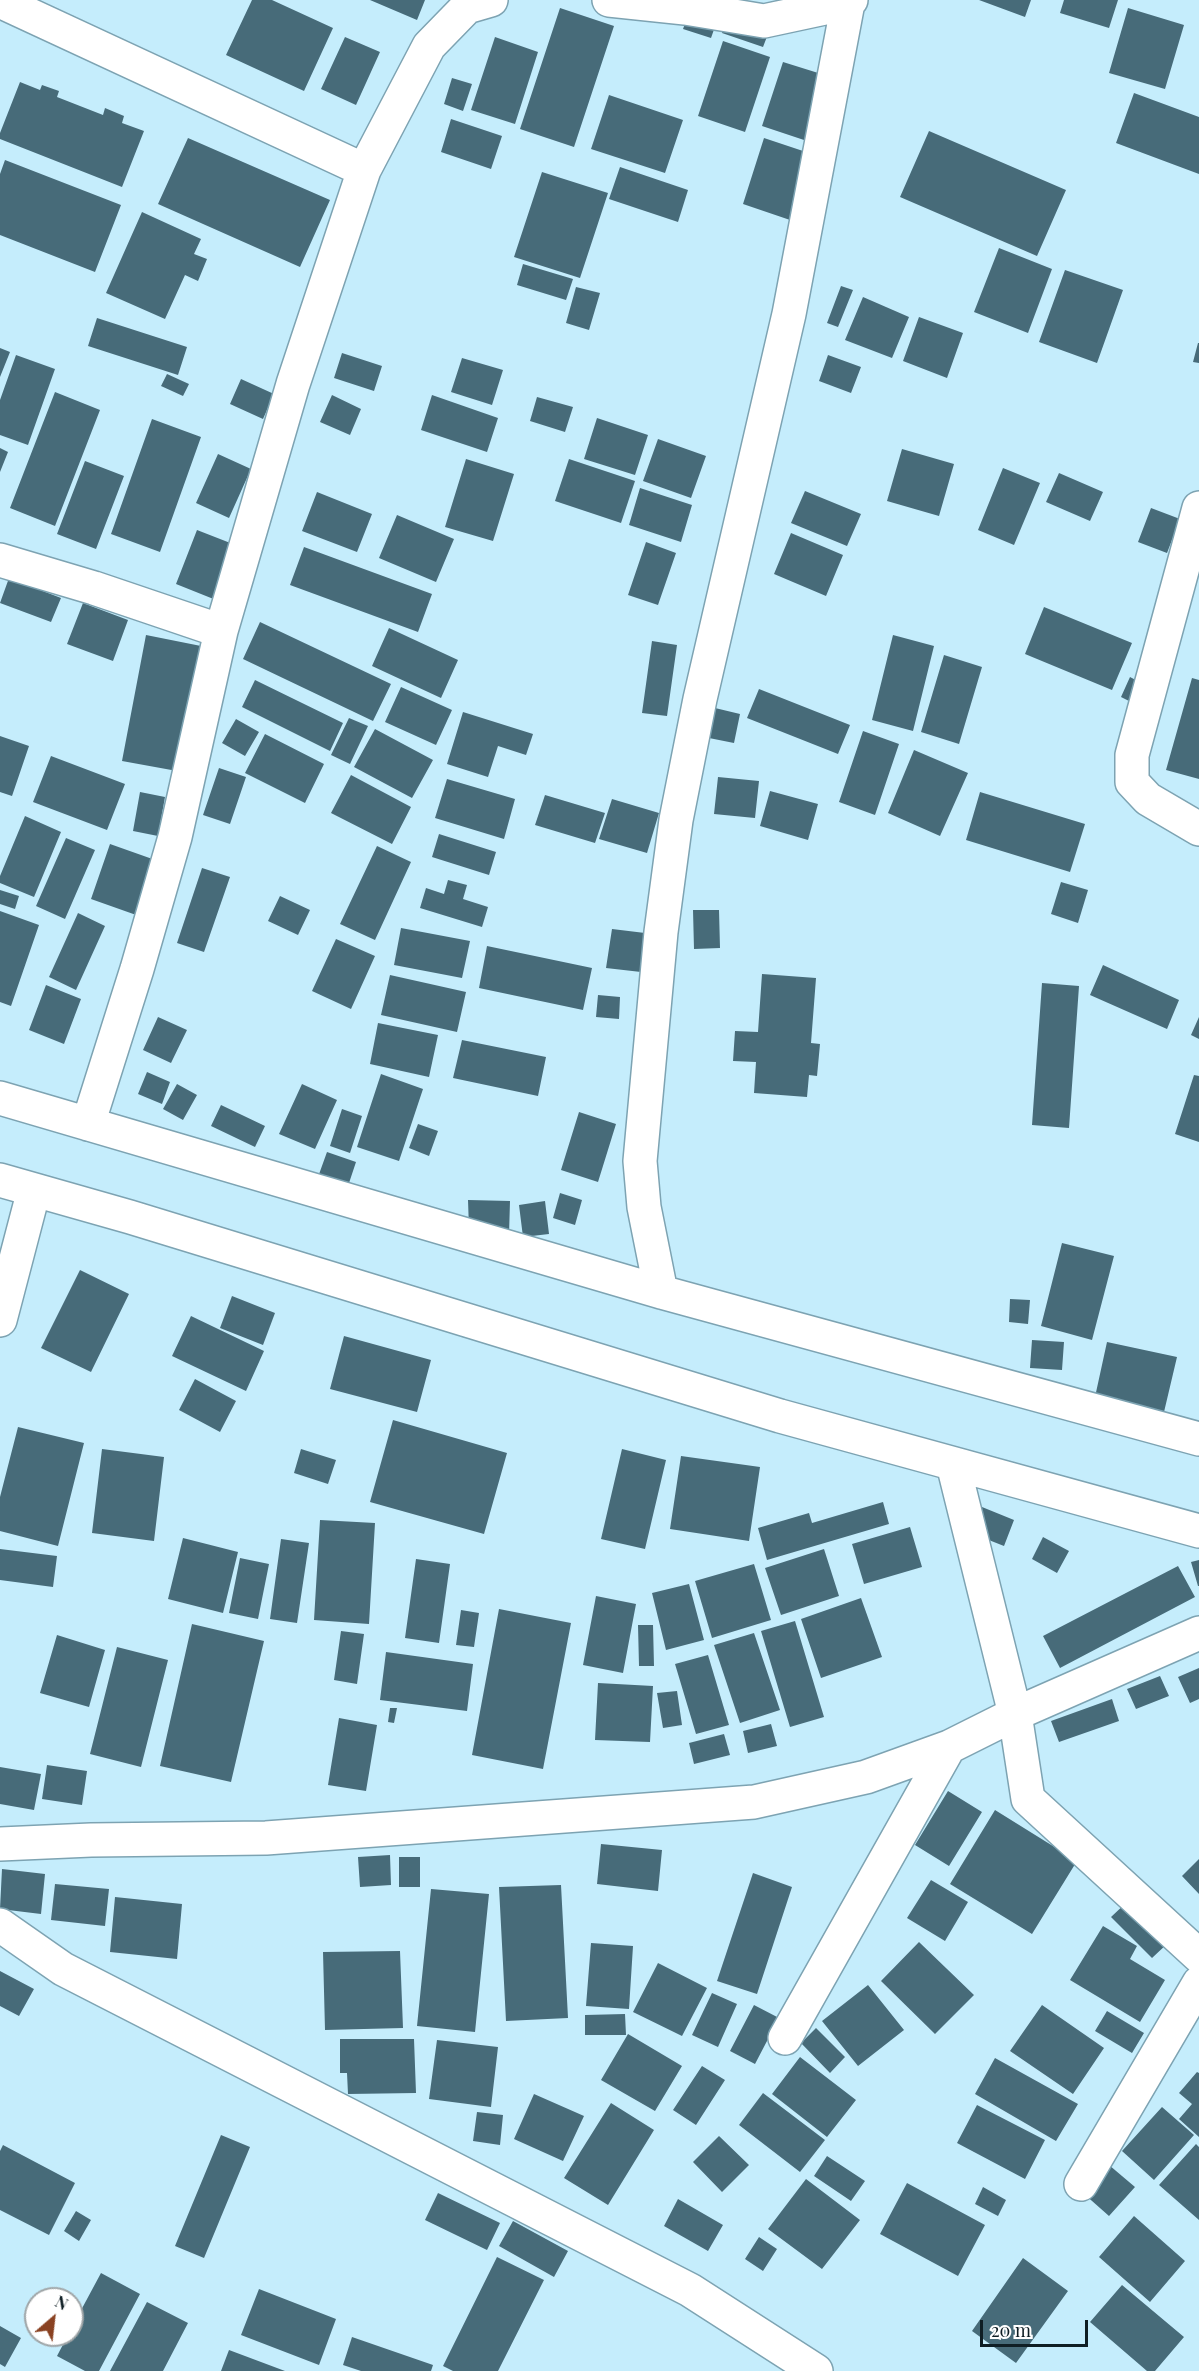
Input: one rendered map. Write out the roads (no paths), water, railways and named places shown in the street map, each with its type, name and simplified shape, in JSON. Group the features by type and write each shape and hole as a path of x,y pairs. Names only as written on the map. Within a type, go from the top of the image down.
{"street":[{"path":"88,1124 137,969 175,837 221,631 293,384 364,170 429,46 467,8 490,0"},
{"path":"609,0 684,8 764,21 850,2 789,314 700,699 676,820 661,932 640,1161 644,1207 661,1292"},
{"path":"3,5 364,170"},
{"path":"1199,508 1132,755 1132,782 1148,799 1199,829"},
{"path":"0,560 94,588 221,631"},
{"path":"0,1098 661,1292 1199,1439"},
{"path":"0,1180 153,1224 780,1416 1199,1531"},
{"path":"0,1320 34,1190"},
{"path":"952,1464 1015,1714 1028,1799 1199,1956"},
{"path":"0,1844 91,1840 266,1838 754,1802 866,1777 950,1747 1015,1714 1199,1633"},
{"path":"785,2038 950,1747"},
{"path":"0,1925 63,1969 690,2290 816,2371"},
{"path":"1081,2184 1199,1983"}]}
